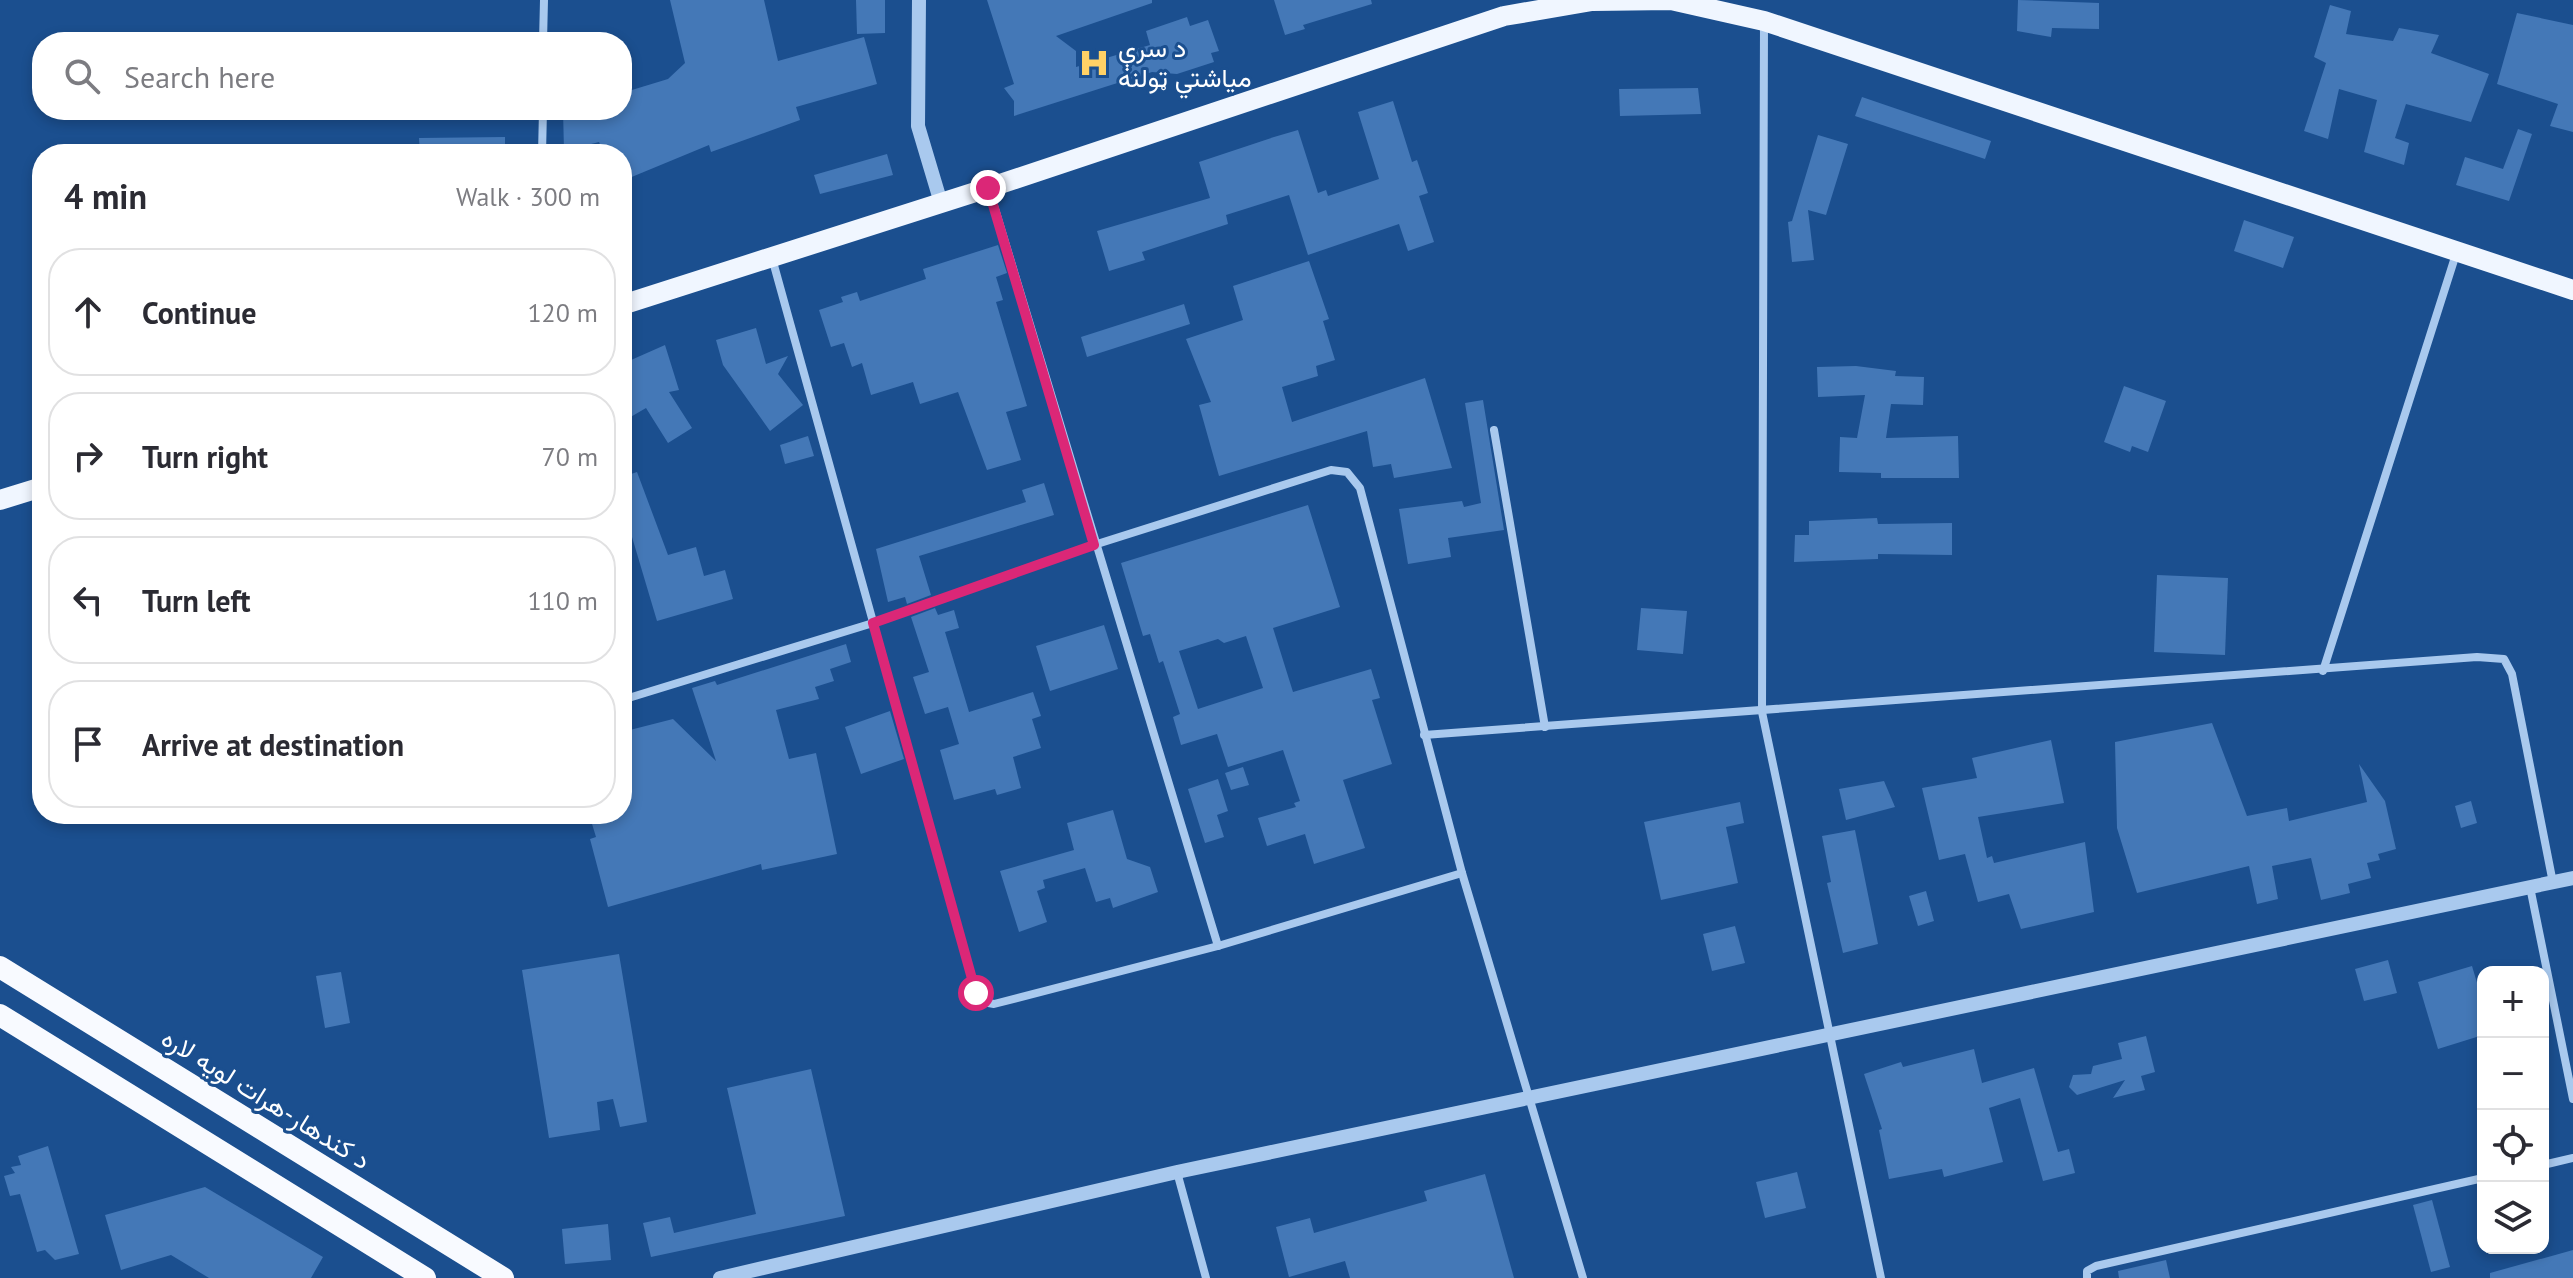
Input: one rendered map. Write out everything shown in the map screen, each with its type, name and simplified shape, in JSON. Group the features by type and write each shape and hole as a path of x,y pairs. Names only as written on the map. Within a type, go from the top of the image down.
{"highway":[{"name":"د کندهار-هرات لويه لاره","path":"0,967 503,1278"},
{"path":"0,1015 425,1278"}],"main road":[{"path":"632,302 988,188 1504,16 1592,1 1671,0 1764,21 2573,290"},
{"path":"0,500 32,490"}],"street":[{"path":"543,32 544,0"},
{"path":"919,0 918,126 941,203"},
{"path":"1764,21 1762,712 1827,1033 1881,1278"},
{"path":"542,144 543,120"},
{"path":"988,188 1218,946"},
{"path":"2323,671 2456,253"},
{"path":"772,257 976,993 983,1002 994,1004 1218,946 1462,873"},
{"path":"1494,430 1545,727"},
{"path":"632,697 873,623 1094,545 1331,470 1347,472 1360,488 1462,873 1583,1278"},
{"path":"1424,735 2323,671 2477,657 2504,659 2512,674 2553,883"},
{"path":"720,1278 1177,1172 2573,878"},
{"path":"2530,887 2573,1099"},
{"path":"2549,1164 2573,1158"},
{"path":"1177,1172 1206,1278"},
{"path":"2087,1278 2087,1271 2096,1266 2477,1179"}],"building":[{"path":"670,0 764,0 778,61 864,37 877,84 796,107 800,120 711,152 709,145 632,177 632,144 564,144 563,120 632,120 632,90 668,79 685,63"},
{"path":"856,0 885,0 885,33 857,34"},
{"path":"987,0 1152,0 1152,3 1056,36 1076,51 1076,67 1150,45 1146,31 1187,17 1190,26 1208,20 1219,51 1211,53 1214,62 1177,74 1152,72 1014,116 1014,101 1004,88 1014,84"},
{"path":"1274,0 1371,0 1372,4 1303,25 1305,29 1285,35"},
{"path":"2018,0 2099,3 2099,29 2052,28 2051,37 2017,31"},
{"path":"2330,5 2351,11 2346,34 2393,41 2399,28 2439,35 2431,53 2489,74 2471,122 2406,104 2395,138 2409,143 2404,165 2364,152 2377,100 2339,89 2328,139 2304,131 2326,63 2314,57"},
{"path":"2517,13 2573,25 2573,132 2550,126 2558,104 2497,84"},
{"path":"1698,88 1701,114 1620,116 1619,89"},
{"path":"1862,97 1991,141 1985,159 1855,116"},
{"path":"1393,101 1412,162 1417,160 1428,193 1419,196 1434,242 1408,251 1399,224 1308,255 1289,195 1226,215 1228,224 1142,252 1145,260 1109,271 1097,231 1210,198 1199,162 1298,130 1318,193 1326,190 1328,196 1379,179 1358,112"},
{"path":"2518,129 2532,134 2509,201 2456,185 2465,157 2503,169"},
{"path":"1818,135 1848,144 1826,215 1808,210 1814,260 1792,262 1788,222 1792,221"},
{"path":"505,137 505,144 419,144 419,138"},
{"path":"887,154 893,175 820,194 814,175"},
{"path":"2244,220 2294,237 2283,268 2234,251"},
{"path":"998,245 1007,273 996,277 1003,300 996,302 1027,406 1006,412 1021,460 987,470 958,392 920,404 913,382 871,395 862,363 852,367 844,343 831,347 819,310 843,302 841,297 857,292 860,301 926,279 923,269"},
{"path":"1309,261 1329,319 1323,321 1335,360 1316,366 1318,376 1282,387 1292,422 1425,378 1452,468 1394,478 1391,464 1373,467 1367,431 1219,476 1199,405 1211,402 1186,339 1243,320 1233,286"},
{"path":"1184,304 1190,324 1087,357 1081,337"},
{"path":"756,328 766,364 788,356 778,374 803,405 770,431 723,365 716,340"},
{"path":"665,345 679,390 669,392 692,428 668,443 646,408 632,416 632,360"},
{"path":"1856,366 1896,371 1895,376 1924,377 1923,405 1891,404 1886,438 1958,436 1959,478 1881,478 1881,473 1839,472 1840,437 1857,438 1865,395 1818,397 1817,367"},
{"path":"2124,386 2166,401 2148,452 2132,446 2130,452 2104,442"},
{"path":"1483,400 1504,530 1448,538 1451,557 1408,564 1399,509 1462,501 1464,507 1481,503 1465,403"},
{"path":"808,436 814,456 785,464 780,445"},
{"path":"637,472 668,555 696,547 704,576 725,570 733,599 657,621 632,537 632,474"},
{"path":"1044,483 1054,515 919,556 931,595 907,604 905,597 888,602 876,549 1026,502 1022,490"},
{"path":"1308,505 1340,607 1273,628 1293,692 1371,669 1380,698 1372,700 1392,764 1343,780 1365,848 1314,864 1305,834 1267,846 1258,818 1296,807 1294,803 1300,801 1283,750 1228,767 1217,734 1181,745 1173,717 1180,714 1163,661 1159,663 1150,634 1143,636 1121,563","holes":["1246,636 1263,688 1198,709 1179,651 1218,639 1224,643"]},
{"path":"1877,518 1878,524 1952,523 1952,555 1878,554 1878,559 1794,562 1795,535 1809,535 1809,521"},
{"path":"2157,575 2228,578 2225,655 2154,652"},
{"path":"935,608 938,615 954,610 959,628 945,632 969,712 1033,692 1041,716 1032,719 1041,748 1013,757 1021,788 997,795 995,789 954,800 940,750 959,744 948,707 925,714 913,677 929,672 911,617"},
{"path":"1641,608 1687,611 1683,654 1637,650"},
{"path":"1104,625 1118,669 1050,691 1036,646"},
{"path":"846,644 851,662 830,669 834,681 815,687 819,699 776,710 789,759 816,753 837,854 762,870 761,864 608,907 590,839 596,837 592,824 632,824 632,729 673,719 716,761 692,688 715,681 717,685"},
{"path":"890,711 904,759 861,774 845,727"},
{"path":"2212,723 2247,816 2287,808 2289,821 2367,802 2359,764 2385,801 2396,849 2378,854 2380,860 2367,863 2371,878 2348,884 2350,893 2321,900 2311,858 2272,866 2278,899 2257,904 2249,866 2137,893 2117,828 2115,742"},
{"path":"2051,740 2064,803 1978,817 1987,858 1992,856 1994,863 2085,842 2094,912 2021,929 2009,894 1978,902 1965,854 1939,860 1922,788 1977,778 1972,758"},
{"path":"1243,767 1249,785 1231,790 1225,773"},
{"path":"1218,779 1228,811 1217,815 1224,837 1205,843 1188,789"},
{"path":"1884,781 1895,807 1846,820 1839,789"},
{"path":"2471,801 2477,823 2461,828 2455,806"},
{"path":"1740,802 1744,823 1726,827 1738,883 1661,900 1644,822"},
{"path":"1113,810 1127,859 1150,867 1158,892 1113,908 1110,898 1096,902 1085,868 1043,880 1045,888 1037,891 1047,922 1019,932 1000,871 1074,850 1067,823"},
{"path":"1855,830 1878,944 1843,953 1827,883 1831,882 1822,836"},
{"path":"1926,891 1934,921 1918,926 1909,896"},
{"path":"1735,926 1745,963 1712,971 1703,934"},
{"path":"619,954 647,1122 620,1127 613,1099 597,1102 600,1130 549,1138 522,970"},
{"path":"2388,960 2397,993 2364,1001 2355,969"},
{"path":"2472,966 2477,983 2477,1037 2438,1049 2418,982"},
{"path":"341,972 350,1023 325,1028 316,976"},
{"path":"2146,1036 2155,1072 2141,1076 2145,1090 2113,1098 2125,1080 2077,1095 2069,1087 2073,1075 2091,1074 2093,1066 2122,1059 2118,1043"},
{"path":"1974,1049 1982,1083 2034,1068 2058,1152 2069,1149 2075,1173 2043,1181 2020,1098 1989,1108 2003,1162 1944,1177 1942,1169 1889,1179 1879,1130 1882,1129 1864,1074 1901,1062 1903,1067"},
{"path":"811,1069 845,1216 651,1257 643,1223 670,1217 674,1233 756,1214 727,1088"},
{"path":"48,1146 79,1254 55,1260 45,1250 37,1252 20,1194 10,1196 4,1176 15,1173 11,1167 21,1165 18,1156"},
{"path":"1797,1172 1806,1208 1765,1218 1756,1182"},
{"path":"1485,1174 1514,1278 1350,1278 1345,1261 1289,1277 1276,1227 1310,1218 1314,1233 1427,1201 1424,1191"},
{"path":"205,1187 323,1257 311,1278 209,1278 171,1255 121,1270 105,1215"},
{"path":"2432,1200 2450,1267 2431,1272 2413,1205"},
{"path":"608,1224 611,1260 565,1264 562,1229"},
{"path":"2573,1250 2573,1278 2490,1278 2490,1273"},
{"path":"2166,1260 2170,1278 2119,1278 2118,1271"}],"place":[{"name":"د سرې مياشتي ټولنه","path":"1094,63"}],"route":[{"path":"976,993 873,623 1094,545 988,188"}]}
